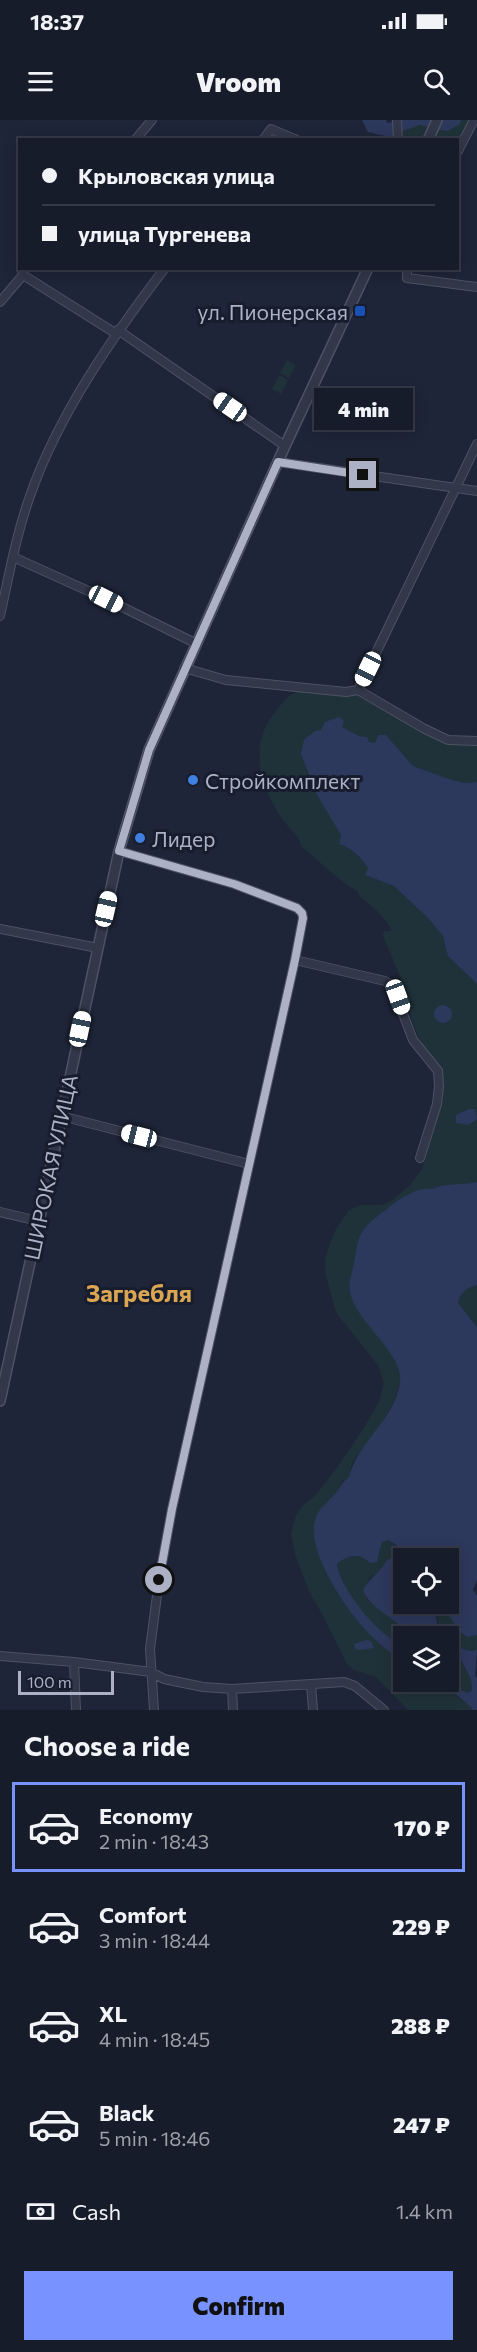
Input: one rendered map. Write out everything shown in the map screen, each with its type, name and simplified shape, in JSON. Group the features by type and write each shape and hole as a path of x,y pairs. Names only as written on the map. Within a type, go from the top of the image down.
{"street":[{"path":"137,138 152,120"},
{"path":"397,120 398,138"},
{"path":"429,138 437,120"},
{"path":"459,149 474,120"},
{"path":"265,138 272,129 292,138"},
{"path":"0,616 23,515 45,456 117,332 164,270"},
{"name":"ШИРОКАЯ УЛИЦА","path":"0,1401 119,851 141,770 195,643 367,270"},
{"path":"407,270 407,278 477,286"},
{"path":"0,302 22,272 117,332 285,446"},
{"path":"358,690 477,444"},
{"path":"278,462 477,491"},
{"path":"13,557 195,643"},
{"path":"184,668 226,680 346,692 358,690 448,740 477,741"},
{"path":"119,851 234,884 297,908 302,913 302,926 295,960 172,1509 150,1649 154,1710"},
{"path":"0,929 98,948"},
{"path":"295,960 385,981 392,985 413,1040 438,1071 437,1104 420,1158"},
{"path":"61,1116 249,1164"},
{"path":"0,1212 38,1221"},
{"path":"0,1656 74,1662 151,1672 164,1679 183,1684 232,1689 344,1682 355,1686 384,1710"},
{"path":"74,1662 76,1710"},
{"path":"311,1684 313,1710"},
{"path":"232,1689 233,1710"}],"shaded area":[{"path":"401,120 430,120 422,138 401,138"},
{"path":"459,120 471,120 459,145 459,138 434,138 439,127 448,129"},
{"path":"287,360 296,365 289,378 280,373"},
{"path":"279,375 288,380 281,394 272,389"},
{"path":"300,691 358,696 445,744 477,745 477,782 464,783 413,766 386,735 375,743 369,742 366,737 342,727 306,770 313,781 316,793 339,830 341,835 339,844 352,850 362,860 368,868 365,875 394,886 428,918 443,936 448,956 477,984 477,1182 438,1186 388,1208 380,1215 349,1290 358,1310 393,1355 400,1368 400,1381 395,1399 380,1427 353,1461 349,1477 342,1481 339,1490 317,1515 317,1550 324,1568 358,1621 393,1654 393,1692 454,1692 473,1710 408,1710 376,1677 354,1670 347,1664 309,1591 295,1554 291,1533 302,1506 315,1496 362,1431 379,1402 384,1383 378,1365 338,1315 326,1275 325,1260 329,1246 336,1229 349,1210 360,1205 382,1205 391,1201 410,1185 422,1169 440,1107 443,1082 440,1066 422,1045 411,1018 401,978 383,936 384,931 392,931 386,921 359,896 358,892 301,846 299,839 283,820 269,795 260,768 261,741 265,727 291,695","holes":["447,1005 449,1021 439,1022 437,1007"]},
{"path":"477,1285 477,1327 458,1303 464,1291"},
{"path":"388,1540 396,1548 393,1548 393,1564 387,1560 381,1571 369,1578 367,1600 386,1612 399,1626 393,1626 393,1640 382,1632 357,1605 339,1573 337,1564 356,1556 377,1562 382,1542"},
{"path":"432,1614 449,1614 456,1626 437,1626 438,1618"},
{"path":"459,1631 467,1637 477,1635 477,1650 470,1651 459,1647"},
{"path":"459,1660 461,1660 471,1679 472,1690 468,1693 459,1688"}],"water":[{"path":"362,120 386,120 388,124 394,124 395,137 368,132"},
{"path":"339,717 344,721 342,727 359,736 367,737 369,742 375,743 379,735 386,735 413,766 464,783 477,782 477,984 448,956 443,936 428,918 394,886 365,875 368,868 362,860 352,850 339,844 341,835 316,793 301,754 304,740 315,731 321,730 325,722"},
{"path":"443,1005 449,1008 452,1014 449,1020 443,1023 437,1020 434,1014 437,1008"},
{"path":"469,1109 475,1109 477,1119 468,1125 456,1123 456,1115"},
{"path":"477,1182 477,1285 464,1291 458,1303 477,1327 477,1580 473,1590 477,1596 477,1635 467,1637 459,1631 459,1626 456,1626 448,1614 459,1614 459,1548 397,1548 388,1540 382,1542 377,1562 370,1563 362,1557 354,1556 345,1558 337,1564 350,1594 382,1632 393,1640 393,1655 356,1619 332,1584 319,1555 314,1527 318,1512 349,1477 360,1452 391,1408 400,1382 395,1360 361,1315 350,1292 357,1244 366,1226 408,1194 441,1186"},
{"path":"392,1558 393,1560 393,1614 436,1614 437,1626 400,1626 378,1609 367,1597 363,1590 387,1560"},
{"path":"366,1640 371,1641 374,1648 358,1650 355,1648 354,1644"},
{"path":"459,1647 470,1651 477,1650 475,1676 477,1678 477,1710 473,1710 454,1692 459,1692 459,1689 468,1693 472,1690 471,1679 461,1660 459,1660"}],"waterway":[{"path":"372,120 377,128 387,130 416,120"},
{"path":"424,120 446,125 455,120"}],"place":[{"name":"ул. Пионерская","path":"360,311"},
{"name":"Стройкомплект","path":"193,780"},
{"name":"Лидер","path":"140,838"}],"district":[{"name":"Загребля","path":"139,1292"}],"route":[{"path":"159,1580 172,1509 303,918 297,908 234,884 119,851 129,810 149,750 278,462 363,475"}]}
